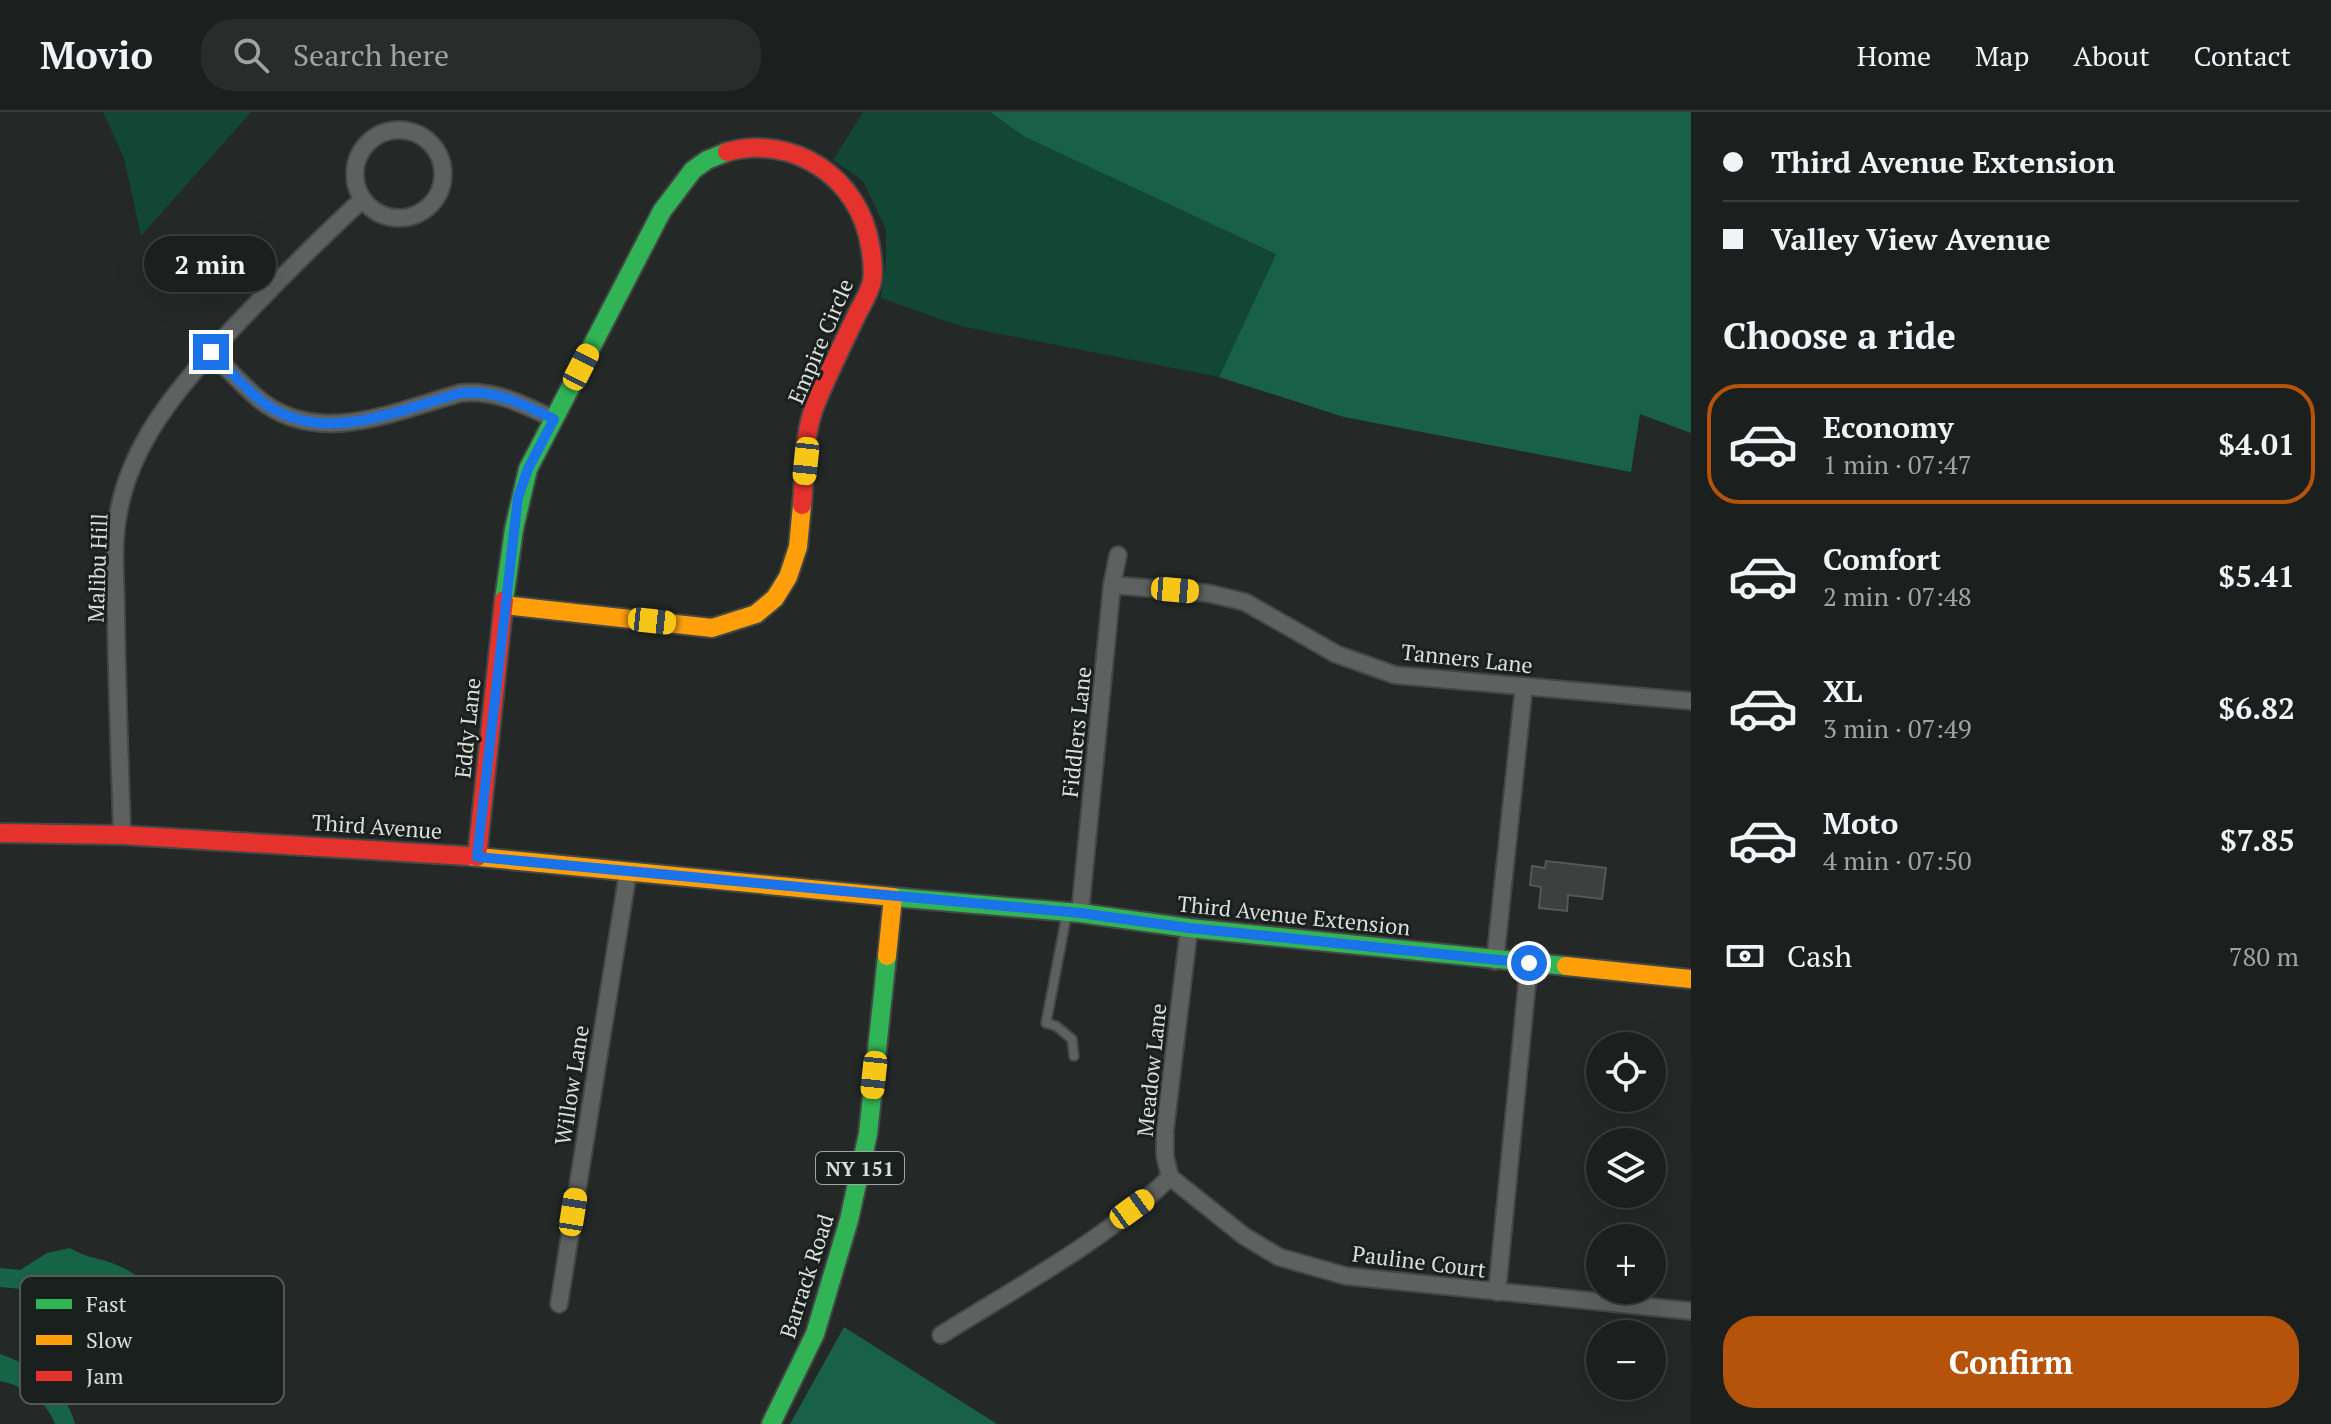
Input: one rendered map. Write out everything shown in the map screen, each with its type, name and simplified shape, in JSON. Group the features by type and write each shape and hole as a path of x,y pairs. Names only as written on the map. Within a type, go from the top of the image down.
{"street":[{"path":"409,130 423,136 434,147 441,159 441,187 425,209 413,216 385,216 363,199 356,185 358,156 367,143 379,134 409,130"},
{"name":"Empire Circle","path":"765,147 799,152 831,171 853,195 865,218 874,264 872,282 814,406 808,432 798,547 788,577 775,598 756,614 712,628 504,605 518,497 528,469 662,211 681,183 704,162 730,150 765,147"},
{"name":"Malibu Hill","path":"122,835 116,537 118,513 129,475 144,439 167,404 211,352 296,260 363,199"},
{"path":"211,352 261,401 287,416 315,424 344,425 461,393 479,391 509,398 554,419"},
{"name":"Fiddlers Lane","path":"1074,913 1118,555"},
{"name":"Tanners Lane","path":"1112,585 1207,593 1245,602 1336,654 1395,675 1691,701"},
{"name":"Eddy Lane","path":"477,857 504,605"},
{"path":"1495,961 1524,686"},
{"name":"Third Avenue","path":"0,833 122,835 477,857 893,897"},
{"name":"Willow Lane","path":"559,1304 628,872"},
{"name":"Third Avenue Extension","path":"893,897 1074,913 1495,961 1691,979"},
{"name":"Barrack Road","path":"771,1424 815,1334 849,1220 868,1134 893,897"},
{"name":"Meadow Lane","path":"1170,1177 1165,1156 1165,1130 1189,928"},
{"path":"1497,1292 1529,963"},
{"path":"941,1335 1090,1240 1153,1194 1170,1177"},
{"name":"Pauline Court","path":"1170,1177 1244,1236 1279,1257 1346,1276 1691,1311"}],"lane":[{"path":"1074,913 1046,1023 1056,1026 1072,1039 1074,1056"}],"shaded area":[{"path":"103,112 251,112 141,236 124,158"},
{"path":"863,112 990,112 1025,137 1276,254 1219,377 960,326 881,298 886,263 886,230 863,181 833,160"},
{"path":"990,112 1691,112 1691,433 1640,414 1631,472 1344,417 1219,377 1276,254 1025,137"},
{"path":"70,1248 112,1263 136,1276 20,1276 20,1289 0,1287 0,1268 20,1270 47,1253"},
{"path":"844,1327 997,1424 790,1424"},
{"path":"0,1354 20,1363 20,1388 0,1381"},
{"path":"43,1404 67,1404 75,1424 55,1424"}],"building":[{"path":"1546,861 1606,868 1602,899 1568,895 1567,911 1539,908 1541,887 1530,885 1532,866 1545,868"}],"traffic: fast":[{"path":"504,600 514,529 528,469 662,211 693,170 727,152"},
{"path":"893,897 1080,913 1189,928 1566,966"},
{"path":"771,1424 815,1334 849,1220 868,1134 887,956"}],"traffic: slow":[{"path":"504,605 712,628 756,614 775,598 788,577 798,547 802,505"},
{"path":"468,856 893,897 887,956"},
{"path":"1566,966 1691,979"}],"traffic: jam":[{"path":"727,152 752,148 776,149 819,166 852,199 870,245 873,277 868,294 812,415 802,505"},
{"path":"477,857 504,600"},
{"path":"0,833 122,835 468,856"}],"route":[{"path":"211,352 261,401 287,416 315,424 344,425 461,393 479,391 509,398 554,419 528,469 518,497 477,857 1080,913 1189,928 1529,963"}]}
